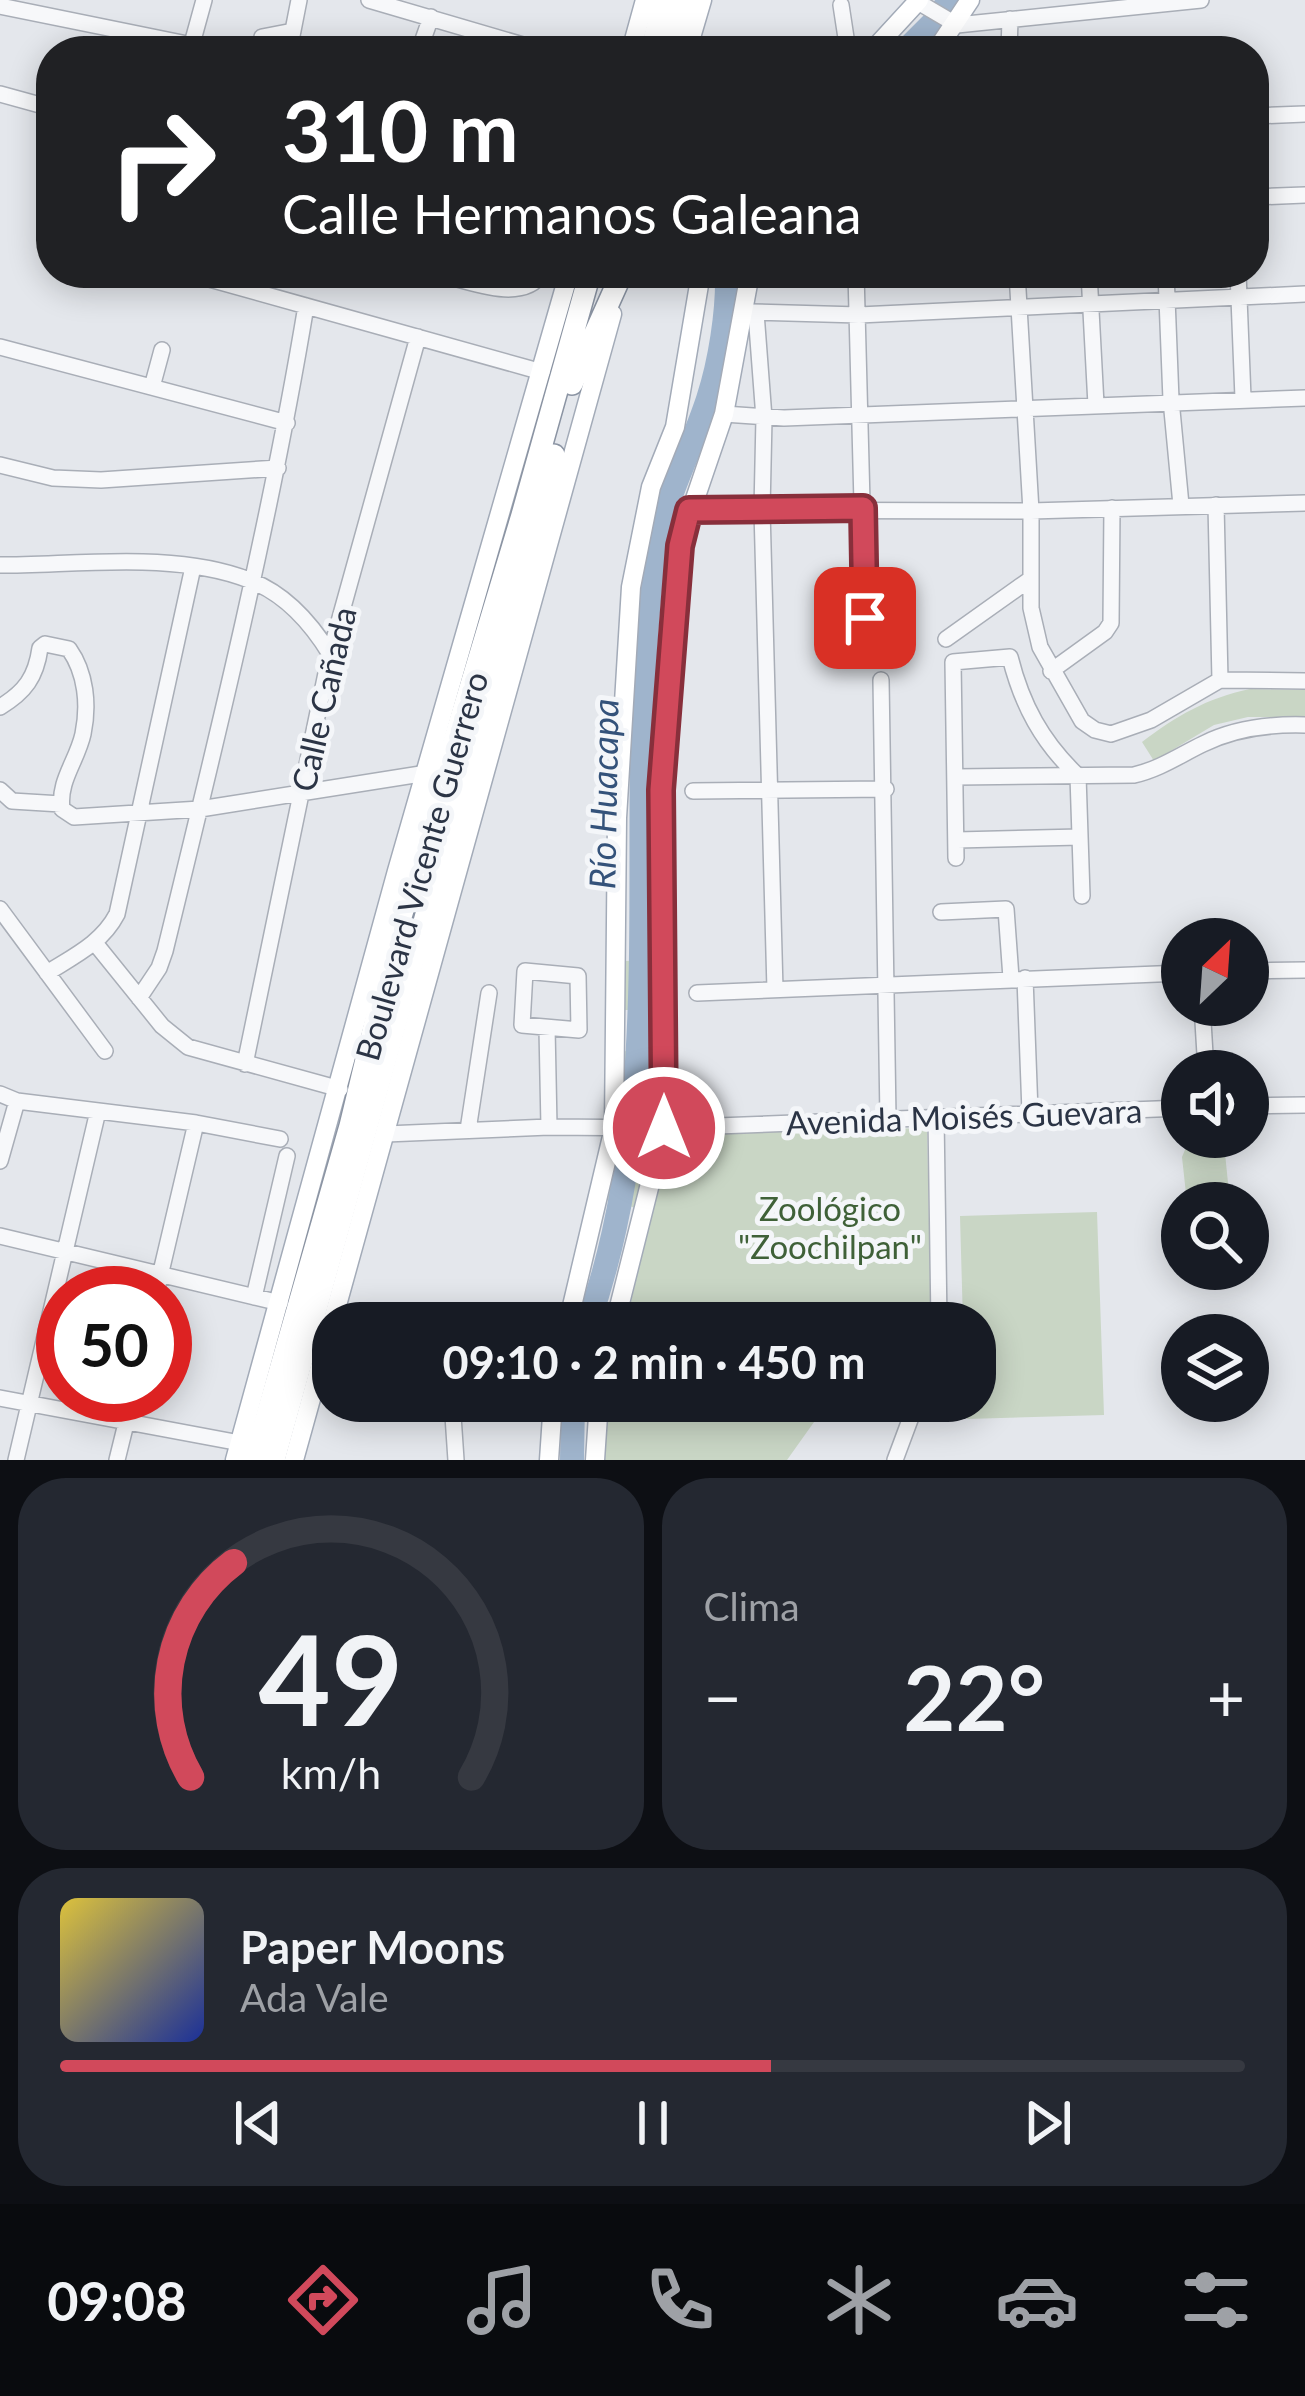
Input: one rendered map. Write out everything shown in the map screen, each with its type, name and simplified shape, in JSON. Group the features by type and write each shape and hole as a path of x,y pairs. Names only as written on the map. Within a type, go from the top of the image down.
{"highway":[{"path":"655,36 664,0"},
{"path":"673,36 683,0"},
{"name":"Boulevard Vicente Guerrero","path":"243,1454 350,1126 398,927 586,288"},
{"name":"Boulevard Vicente Guerrero","path":"274,1460 600,288"},
{"path":"572,384 615,288"},
{"path":"397,871 398,927"}],"main road":[{"path":"635,36 645,0"},
{"path":"691,36 702,0"},
{"path":"946,36 970,0"},
{"path":"886,36 918,1"},
{"name":"Boulevard Vicente Guerrero","path":"243,1454 397,871 565,288"},
{"name":"Boulevard Vicente Guerrero","path":"294,1460 618,288"},
{"path":"573,1302 614,1128 616,818 629,604 651,487 675,427 698,288"},
{"path":"620,1302 663,1128 661,790 680,546 724,414 750,312 750,288"},
{"path":"549,1460 552,1422"},
{"path":"595,1460 598,1422"}],"street":[{"path":"194,36 204,0"},
{"path":"292,36 299,0"},
{"path":"369,0 493,36"},
{"path":"918,1 954,23 1190,1"},
{"path":"841,5 846,36"},
{"path":"0,6 136,36"},
{"path":"424,36 430,17"},
{"path":"1009,36 1010,19"},
{"path":"271,36 293,31"},
{"path":"0,94 36,104"},
{"path":"1269,115 1305,114"},
{"path":"1269,197 1305,196"},
{"path":"242,288 542,372"},
{"path":"857,288 865,618"},
{"path":"1017,288 1031,511 1029,580 1040,647 1082,721 1111,734 1151,720 1220,680 1305,681"},
{"path":"1090,288 1096,405"},
{"path":"1167,288 1181,506"},
{"path":"1238,288 1243,398"},
{"path":"775,991 762,510 764,418 750,312 859,315 1305,295"},
{"path":"139,998 166,951 278,468 306,306"},
{"name":"Calle Cañada","path":"245,1064 329,654 418,337"},
{"path":"0,347 287,422"},
{"path":"152,387 162,350"},
{"path":"724,414 764,418 1305,398"},
{"path":"0,465 52,478 100,480 278,468"},
{"path":"689,510 1031,511 1305,503"},
{"path":"1216,505 1220,680"},
{"path":"1051,671 1111,623 1112,508"},
{"path":"0,565 132,563 193,567 251,580 295,609 329,654"},
{"path":"47,973 95,943 109,931 117,914 193,567"},
{"path":"946,639 1029,580"},
{"path":"0,706 22,693 37,668 40,648 45,644 69,649 85,682 83,734 59,794 62,809 74,817 200,809 427,773"},
{"path":"956,858 953,662 1010,658 1018,692 1037,728 1078,776 1082,896"},
{"path":"881,680 888,1118"},
{"path":"957,777 1134,775 1244,729 1305,725"},
{"path":"693,790 886,789"},
{"path":"0,790 12,801 61,804"},
{"path":"957,840 1080,837"},
{"path":"0,909 105,1051"},
{"path":"940,912 1006,909 1018,978 1030,1112"},
{"path":"95,943 162,1026 188,1047 340,1089"},
{"path":"1269,971 1305,970"},
{"path":"526,971 578,976 579,1030 547,1028 522,1025 526,971"},
{"path":"697,993 1161,974"},
{"path":"468,1130 489,993"},
{"path":"547,1028 550,1127"},
{"path":"0,1094 17,1101 196,1123 280,1139"},
{"path":"0,1161 17,1101"},
{"path":"1269,1106 1305,1105"},
{"name":"Avenida Moisés Guevara","path":"386,1134 1161,1109"},
{"path":"16,1460 98,1111"},
{"path":"936,1116 940,1302"},
{"path":"162,1266 196,1123"},
{"path":"254,1297 287,1156"},
{"path":"0,1236 131,1266"},
{"path":"192,1281 280,1303"},
{"path":"0,1398 36,1404"},
{"path":"116,1460 127,1422"},
{"path":"131,1422 243,1454"},
{"path":"453,1422 456,1460"},
{"path":"895,1460 909,1422"}],"green space":[{"path":"1250,689 1305,690 1305,717 1248,717 1214,725 1154,761 1142,742 1193,709"},
{"path":"653,960 652,1010 624,1010 624,961"},
{"path":"621,1051 652,1052 650,1119 621,1119"},
{"name":"Zoológico \"Zoochilpan\"","path":"927,1128 931,1302 631,1302 670,1134"},
{"path":"652,1135 636,1208 603,1199 617,1136"},
{"path":"1182,1158 1226,1158 1228,1182 1185,1182"},
{"path":"1097,1212 1104,1415 996,1418 996,1302 962,1302 960,1216"},
{"path":"607,1422 814,1422 787,1460 605,1460"}],"waterway":[{"name":"Río Huacapa","path":"920,36 949,0"},
{"name":"Río Huacapa","path":"594,1302 614,1231 630,1137 638,1042 645,658 653,563 669,500 712,385 726,288"},
{"name":"Río Huacapa","path":"572,1460 573,1422"}],"route":[{"path":"664,1128 661,790 680,546 689,510 863,508 865,618"}]}
